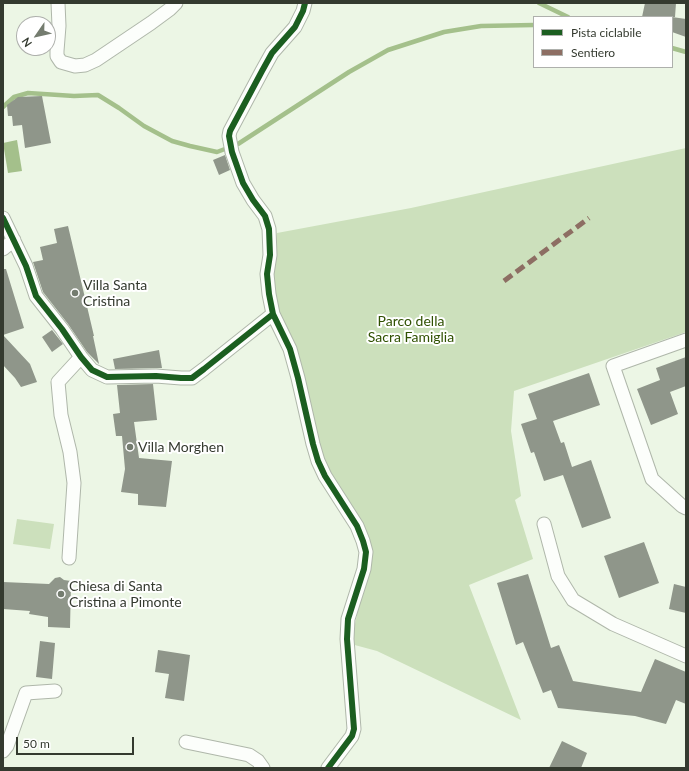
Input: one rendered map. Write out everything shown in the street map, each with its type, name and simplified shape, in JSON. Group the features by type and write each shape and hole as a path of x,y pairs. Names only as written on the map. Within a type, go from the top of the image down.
{"street":[{"path":"58,3 59,26 57,56 61,62 75,66 84,65 96,60 151,23 176,3"},
{"path":"305,3 303,11 295,27 272,54 262,71 230,131 230,136 231,147 243,183 265,216 268,229 270,255 267,274 273,314 290,349 318,461 325,476 357,526 366,552 364,569 348,619 346,639 354,729 352,736 328,768"},
{"path":"3,218 26,266 36,296 62,329 80,357 92,370 107,376 192,378 273,314"},
{"path":"3,250 14,240"},
{"path":"686,340 613,366 652,479 686,508"},
{"path":"69,558 74,483 70,452 61,415 58,382 80,357"},
{"path":"544,524 558,576 572,600 613,624 686,656"},
{"path":"3,751 7,746 26,693 55,691"},
{"path":"186,742 249,755 258,761 263,768"}],"green space":[{"name":"Parco della Sacra Famiglia","path":"686,148 686,332 514,391 511,431 521,496 515,500 533,559 469,585 521,720 377,651 351,644 369,555 321,455 277,315 272,279 273,257 277,233 411,208"},
{"path":"17,519 54,524 50,549 13,544"}],"shaded area":[{"path":"17,140 22,171 8,173 3,143"}],"building":[{"path":"645,3 676,3 675,17 642,16"},
{"path":"673,17 686,19 686,37 673,32"},
{"path":"42,96 51,143 25,148 22,125 13,126 12,116 8,116 7,105 18,97"},
{"path":"225,155 230,170 219,175 213,160"},
{"name":"Villa Santa Cristina","path":"68,226 94,336 99,364 87,352 68,324 43,292 33,262 43,260 40,247 57,243 54,229"},
{"path":"3,269 6,269 24,328 3,335"},
{"path":"52,330 63,344 52,352 42,337"},
{"path":"3,335 30,364 37,382 21,387 3,365"},
{"path":"159,350 162,368 115,369 113,359"},
{"path":"686,357 686,386 670,392 678,414 651,425 637,389 660,380 656,368"},
{"path":"589,373 600,405 553,421 561,443 564,442 572,467 591,460 611,518 582,528 563,475 544,481 534,452 531,453 521,424 537,419 528,394"},
{"name":"Villa Morghen","path":"153,384 157,420 134,422 139,458 172,461 166,507 138,505 138,494 121,492 125,469 122,436 116,436 113,414 120,413 117,385"},
{"path":"644,542 659,583 619,598 604,556"},
{"path":"528,574 551,648 559,645 573,681 641,692 655,659 686,672 686,704 676,700 666,724 635,716 558,708 551,690 543,693 523,642 516,645 497,583"},
{"path":"60,577 64,580 71,581 70,628 48,627 48,617 29,614 30,611 3,609 3,582 49,584 55,578"},
{"path":"674,584 686,587 686,613 669,609"},
{"path":"40,641 55,643 52,679 36,677"},
{"path":"158,650 190,655 184,701 165,698 169,674 155,672"},
{"path":"562,741 587,753 581,768 549,768"}],"waterway":[{"path":"539,3 566,16"},
{"path":"3,107 14,97 28,93 74,96 98,95 144,126 172,141 217,152 238,144 349,72 388,50 444,32 481,26 533,25"},
{"path":"673,48 686,52"}],"marked path":[{"path":"504,281 589,218"}],"cycle path":[{"path":"305,3 303,11 295,27 272,53 230,131 229,136 232,152 243,183 265,216 269,229 270,255 267,274 273,314 290,349 318,461 325,476 357,526 366,552 364,569 348,619 347,639 354,729 352,736 328,768"},
{"path":"3,218 26,266 36,296 92,370 107,377 156,376 192,378 273,314"}],"place":[{"name":"Villa Santa Cristina","path":"75,293"},
{"name":"Villa Morghen","path":"130,447"},
{"name":"Chiesa di Santa Cristina a Pimonte","path":"61,594"}]}
